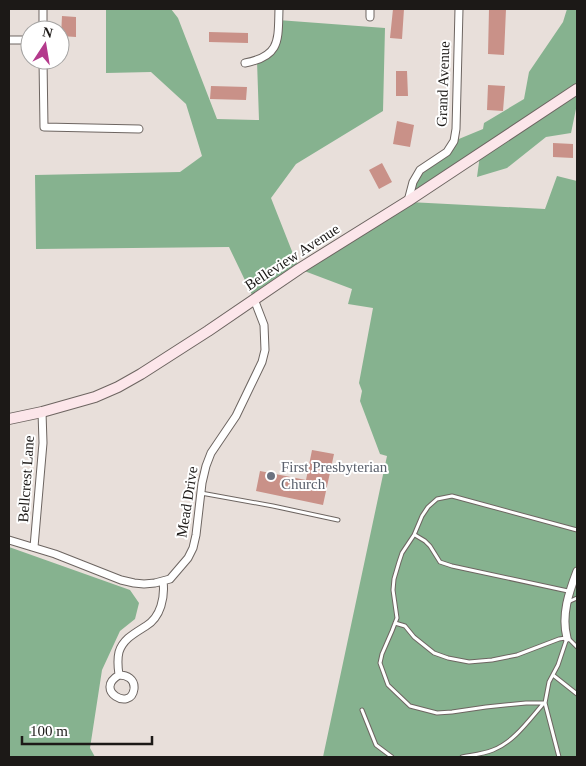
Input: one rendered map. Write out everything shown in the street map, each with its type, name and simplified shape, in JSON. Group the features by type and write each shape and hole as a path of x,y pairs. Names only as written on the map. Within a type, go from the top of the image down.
{"street":[{"path":"245,63 257,61 272,52 278,38 278,9"},
{"path":"370,9 370,17"},
{"name":"Grand Avenue","path":"408,202 413,182 420,170 447,152 454,141 456,129 459,9"},
{"path":"43,70 44,127 139,129"},
{"name":"Belleview Avenue","path":"9,419 95,397 141,374 299,269 408,202 577,89"},
{"name":"Mead Drive","path":"163,581 170,579 188,558 193,548 206,466 211,453 236,416 262,362 265,350 264,325 254,299"},
{"name":"Bellcrest Lane","path":"34,547 43,443 42,412"},
{"path":"9,540 34,547 121,580 144,584 163,581 163,598 157,615 147,626 130,636 119,651 119,675"},
{"path":"567,638 564,628 567,602 577,571"}],"lane":[{"path":"201,493 338,520"},
{"path":"544,703 437,713 410,706 388,685 380,663 397,618 393,590 394,579 402,554 414,535 422,516 437,499 452,496 577,530"},
{"path":"414,535 425,541 440,562 569,592"},
{"path":"567,602 577,598"},
{"path":"395,623 405,626 414,637 434,653 469,662 517,655 559,639 567,638 577,647"},
{"path":"462,757 492,750 506,744 526,724 544,703 549,682 558,665 567,638"},
{"path":"553,675 577,694"},
{"path":"544,703 559,757"},
{"path":"362,710 376,745 392,757"}],"green space":[{"path":"106,9 171,9 178,18 217,119 259,120 257,61 272,51 278,20 385,28 383,111 296,164 271,198 299,269 254,299 229,247 36,249 35,175 180,172 202,156 186,104 151,72 106,73"},
{"path":"567,9 577,9 577,104 571,133 546,137 507,168 477,177 480,155 409,202 545,209 557,176 577,181 577,757 323,757 387,456 380,454 360,401 362,391 359,383 373,308 348,304 352,289 299,269 408,202 420,170 447,152 454,141 483,129 484,123 524,99 529,72 563,22"},
{"path":"9,547 130,590 139,603 135,619 120,631 102,670 90,748 95,757 9,757"}],"building":[{"path":"393,9 404,9 402,39 390,38"},
{"path":"489,9 506,9 504,55 488,54"},
{"path":"62,16 76,17 76,37 70,37 70,20 62,20"},
{"path":"209,32 248,33 248,43 209,42"},
{"path":"396,71 407,71 408,96 396,96"},
{"path":"488,85 505,86 503,111 487,110"},
{"path":"211,86 247,87 246,100 210,99"},
{"path":"397,121 414,125 410,147 393,144"},
{"path":"553,143 573,144 573,158 553,157"},
{"path":"382,163 392,182 379,189 369,170"},
{"name":"First Presbyterian Church","path":"312,450 334,454 323,505 256,491 260,471 306,480"}],"place":[{"name":"First Presbyterian Church","path":"271,476"}]}
